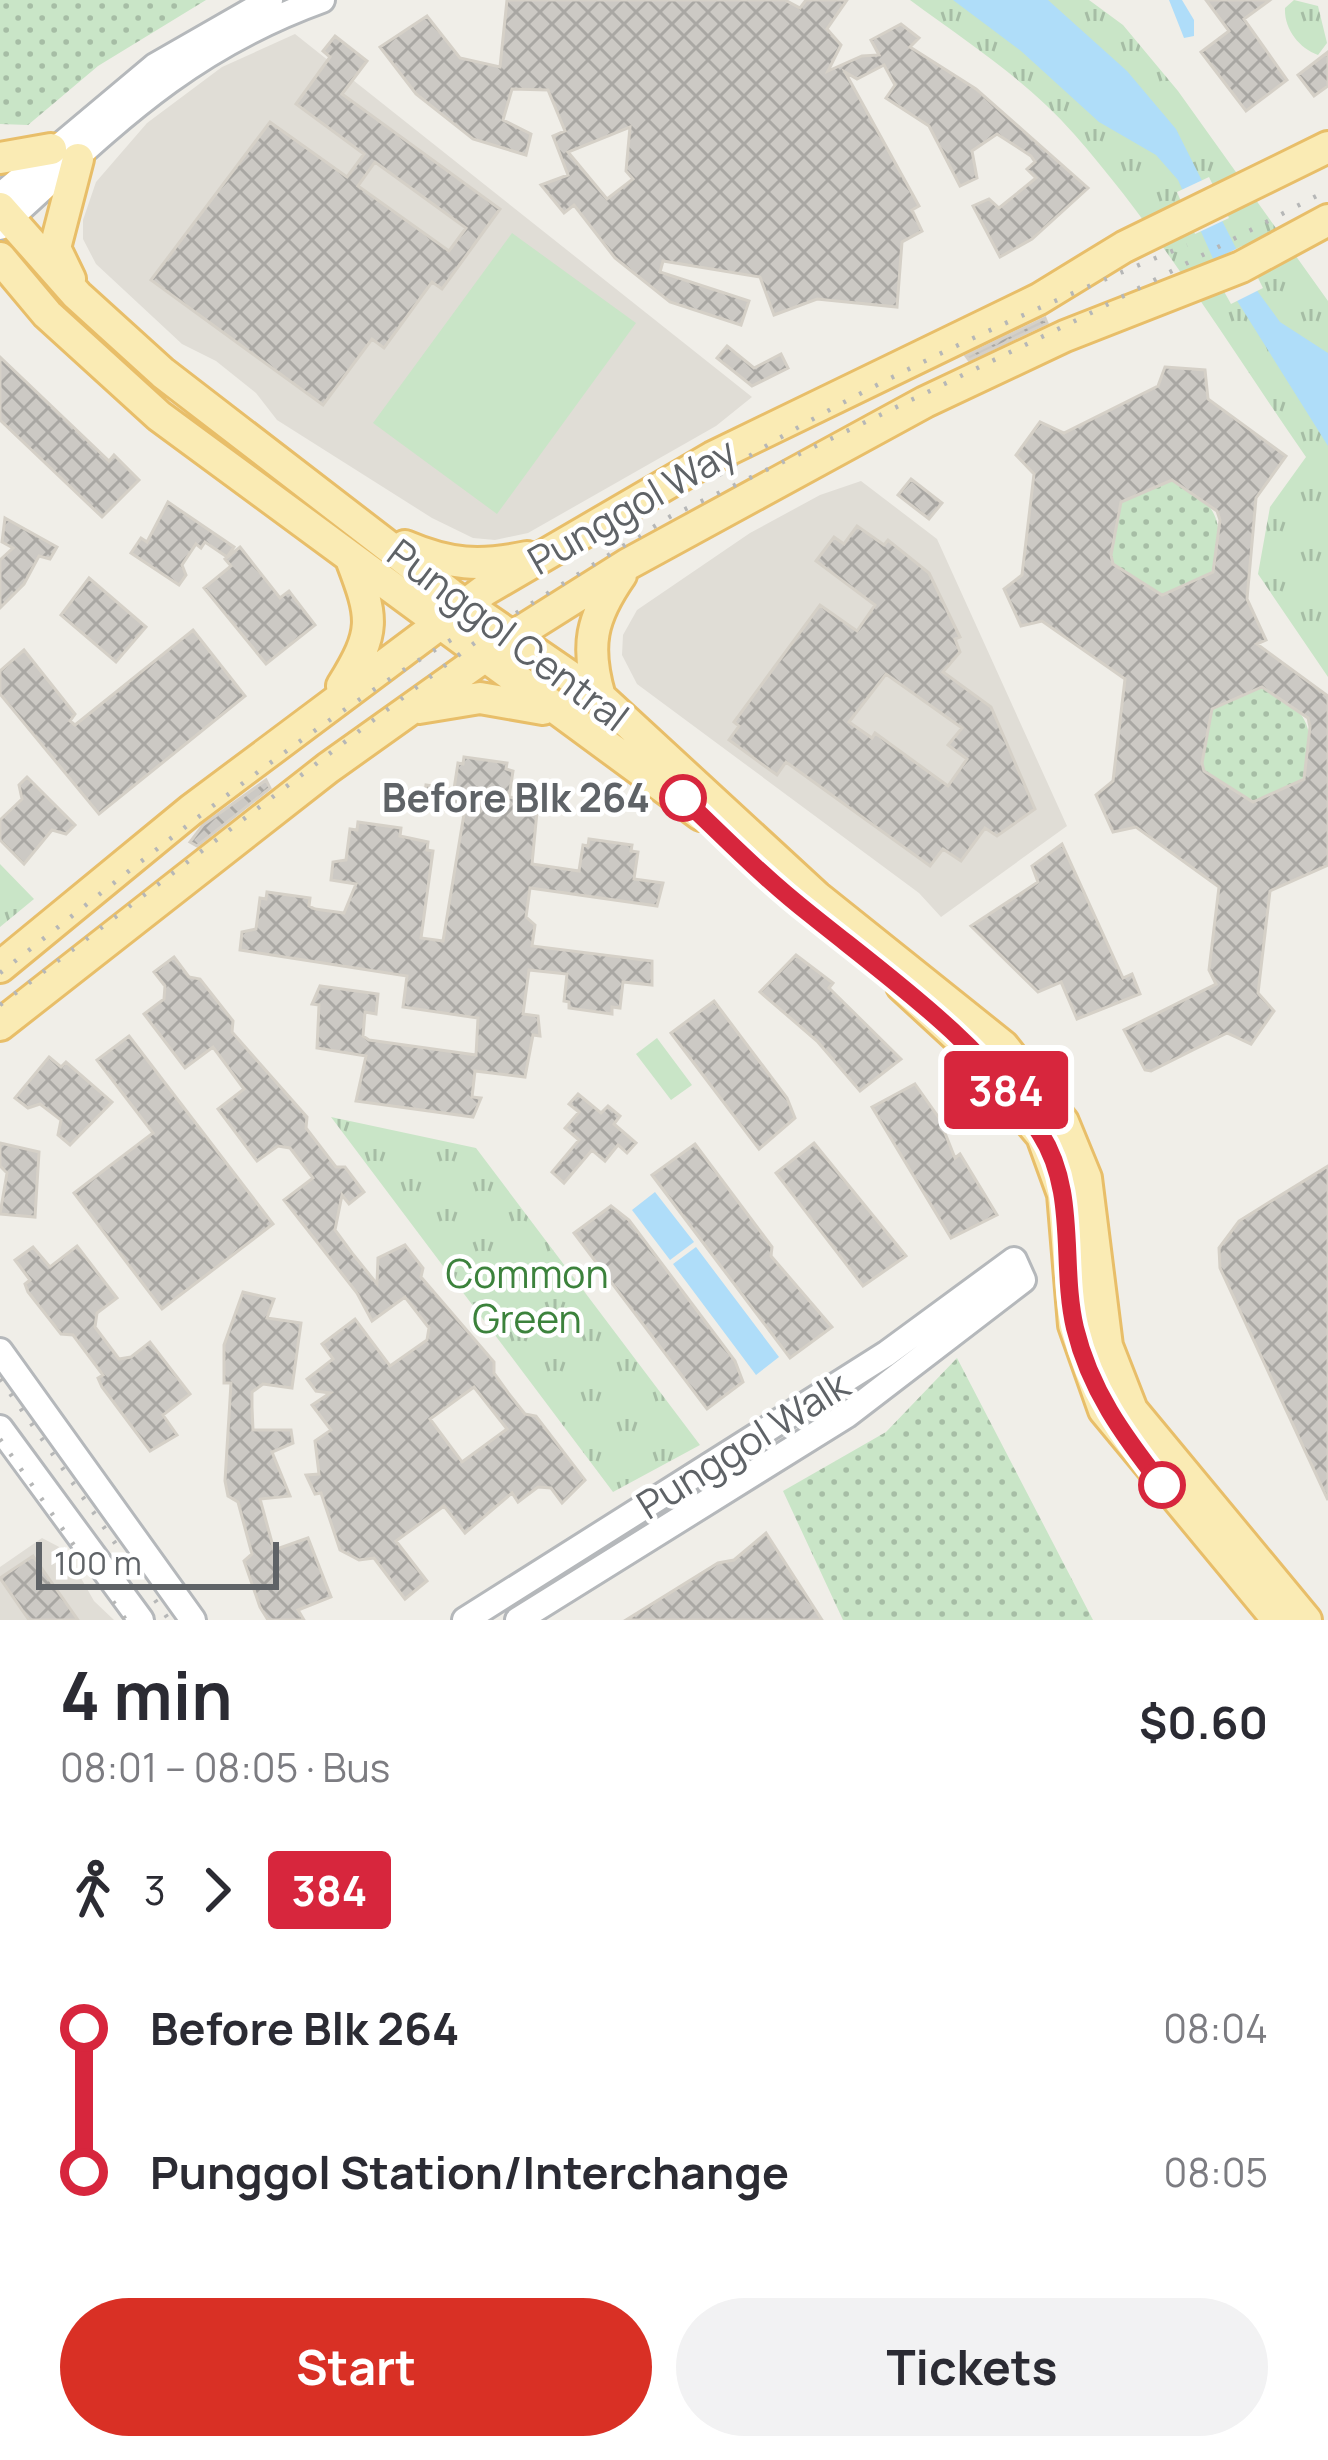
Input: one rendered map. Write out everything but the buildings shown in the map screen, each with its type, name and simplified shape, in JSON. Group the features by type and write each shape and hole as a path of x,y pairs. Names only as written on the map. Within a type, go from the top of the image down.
{"main road":[{"name":"Punggol Way","path":"0,967 334,699 465,604 713,457 1039,299 1124,247 1328,147"},
{"path":"0,158 65,154 55,248 77,295"},
{"name":"Punggol Central","path":"2,212 77,295 163,373 465,604 600,697 817,897 974,1018 1049,1102 1087,1178 1107,1346 1128,1401 1168,1459 1306,1620"},
{"name":"Punggol Way","path":"0,1025 328,768 512,637 628,564 925,402 1065,336 1241,266 1328,220"},
{"name":"Punggol Central","path":"0,258 47,314 159,416 436,623 683,798 779,888 913,994 966,1045 1042,1136 1063,1194 1074,1325 1104,1410 1278,1620"},
{"path":"0,294 47,314"},
{"path":"363,527 446,564 488,566 550,552"},
{"path":"334,699 368,645 371,625 351,559"},
{"path":"600,697 589,643 595,614 628,564"},
{"path":"412,710 480,698 560,713"}],"street":[{"path":"2,212 184,47 270,0"},
{"path":"65,154 209,50 260,22 322,0"},
{"name":"Punggol Walk","path":"465,1620 1018,1270 847,1415 518,1620"},
{"path":"0,1351 193,1620"},
{"path":"0,1428 141,1620"}],"shaded area":[{"path":"295,34 752,397 716,426 528,533 495,540 473,538 432,518 277,420 256,393 216,361 182,344 96,264 83,239 83,220 96,182 147,123 222,67"},
{"path":"861,481 937,539 1067,826 941,917 919,893 637,684 622,655 623,635 637,610 750,533 820,495"},
{"path":"42,1538 65,1550 94,1601 114,1620 0,1620 0,1567"}],"green space":[{"path":"0,0 206,0 98,66 28,125 0,124"},
{"path":"910,0 1089,0 1123,25 1178,91 1328,301 1328,677 1258,574 1270,507 1306,457 1166,251 1074,134 1017,79"},
{"path":"1294,0 1318,6 1327,43 1318,55 1299,43 1290,30 1285,8"},
{"path":"512,233 636,323 497,514 373,423"},
{"path":"1171,480 1209,506 1219,542 1211,573 1162,595 1113,564 1111,555 1121,502"},
{"path":"1262,687 1300,713 1310,749 1302,780 1253,802 1204,771 1202,763 1212,709"},
{"path":"0,864 34,899 0,927"},
{"path":"657,1038 692,1085 671,1100 636,1054"},
{"name":"Common Green","path":"331,1117 476,1148 700,1445 613,1492"},
{"path":"957,1358 1093,1620 843,1620 783,1491 886,1432"}],"water":[{"path":"953,0 1048,0 1127,71 1176,129 1258,292 1280,322 1328,353 1328,446 1219,272 1178,180 1156,155 1099,122 1021,51"},
{"path":"1169,0 1182,0 1194,20 1194,36 1184,38"},
{"path":"655,1192 694,1242 670,1260 632,1210"},
{"path":"696,1247 779,1357 756,1375 673,1264"}],"pier":[{"path":"1209,177 1229,218 1195,234 1177,192"},
{"path":"1242,246 1263,288 1231,304 1208,263"}],"railway":[{"path":"0,1005 502,622 671,516 1085,316 1328,190"},
{"path":"719,475 887,380 1187,245"},
{"path":"0,973 284,752 464,632"},
{"path":"0,1379 169,1620"},
{"path":"0,1439 126,1620"}],"bus line":[{"name":"384","path":"683,798 779,888 913,994 966,1045 1042,1136 1063,1194 1074,1325 1104,1410 1162,1485"}],"place":[{"name":"Before Blk 264","path":"683,798"}]}
